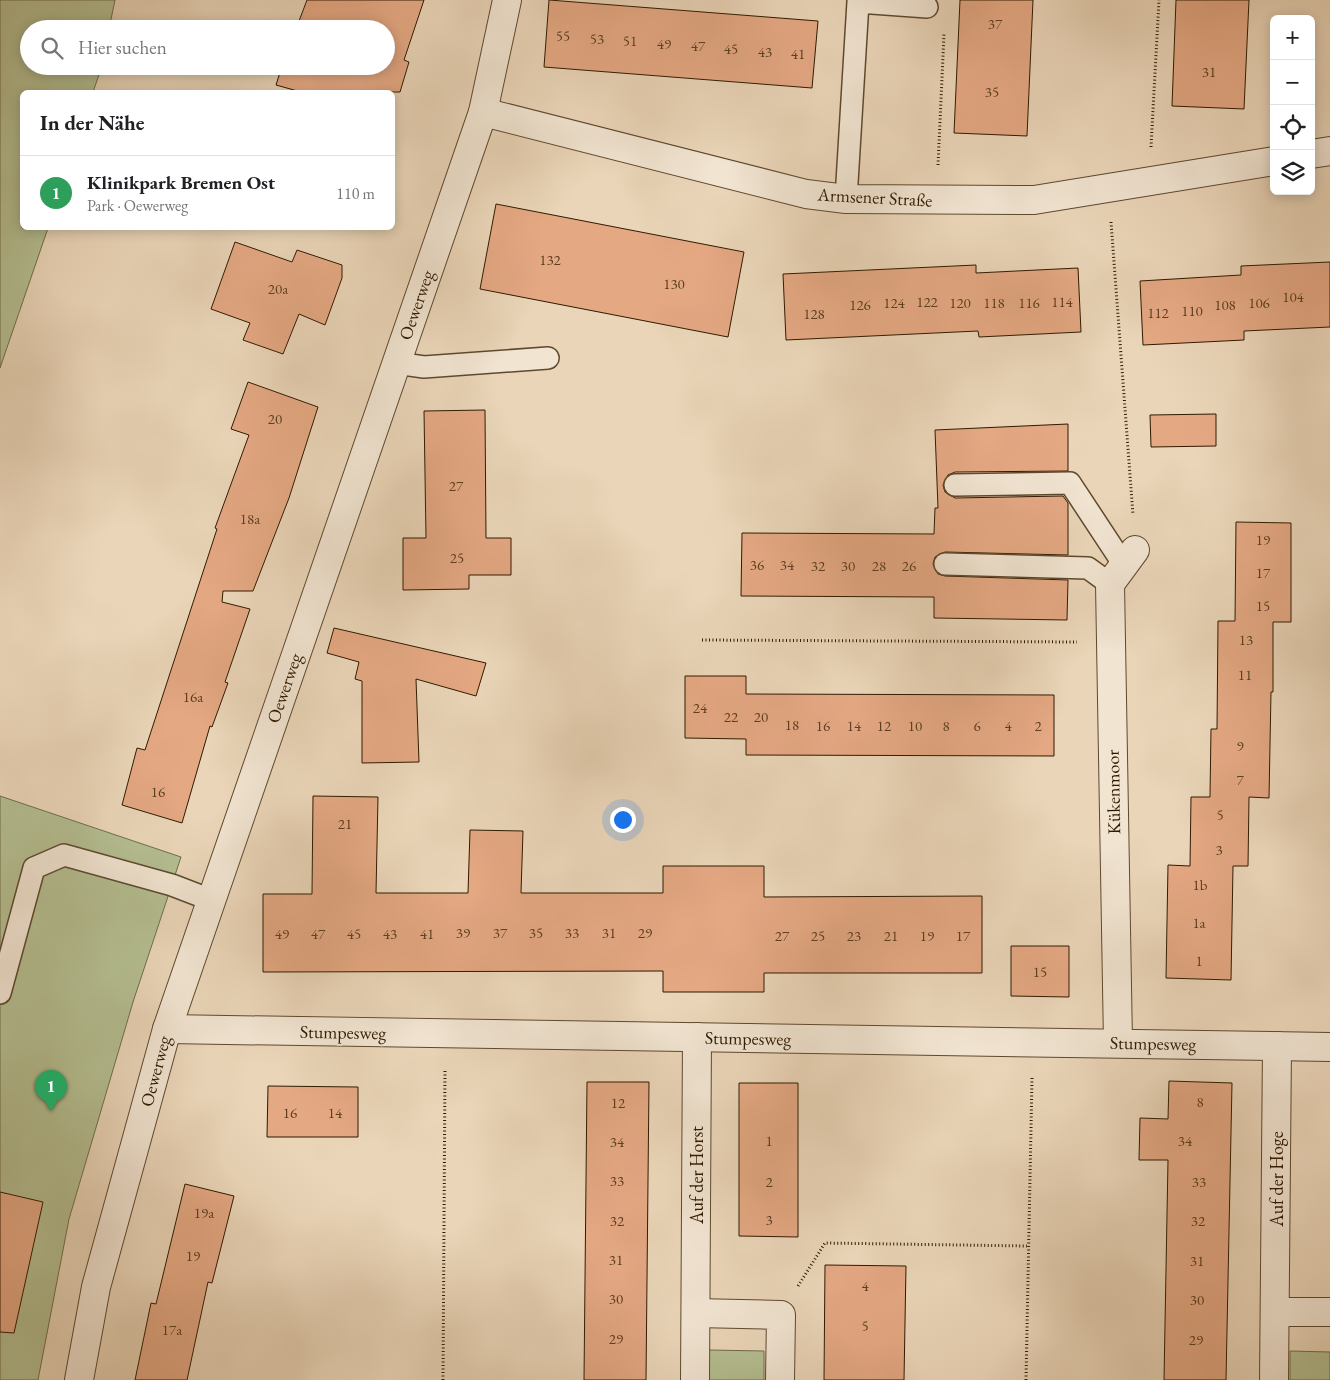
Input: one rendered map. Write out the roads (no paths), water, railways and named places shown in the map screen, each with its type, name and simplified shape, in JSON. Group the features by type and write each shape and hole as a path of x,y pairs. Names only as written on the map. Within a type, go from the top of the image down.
{"street":[{"name":"Oewerweg","path":"79,1380 96,1287 167,1029 482,112 507,0"},
{"name":"Armsener Straße","path":"482,112 806,194 846,199 1034,200 1270,162"},
{"path":"1315,153 1330,151"},
{"name":"Kükenmoor","path":"1118,1043 1111,642 1123,567"},
{"name":"Stumpesweg","path":"167,1029 1330,1047"},
{"name":"Auf der Horst","path":"695,1380 697,1037"},
{"name":"Auf der Hoge","path":"1274,1380 1277,1046"},
{"path":"1275,1312 1330,1312"},
{"path":"696,1313 781,1315 780,1380"}],"lane":[{"path":"846,199 858,2 927,7"},
{"path":"396,363 424,367 548,358"},
{"path":"955,485 1070,483 1123,567"},
{"path":"945,564 1088,568 1123,567"},
{"path":"0,993 34,868 64,855 172,886 211,900"}],"place":[{"name":"Klinikpark Bremen Ost","path":"51,1111"}]}
